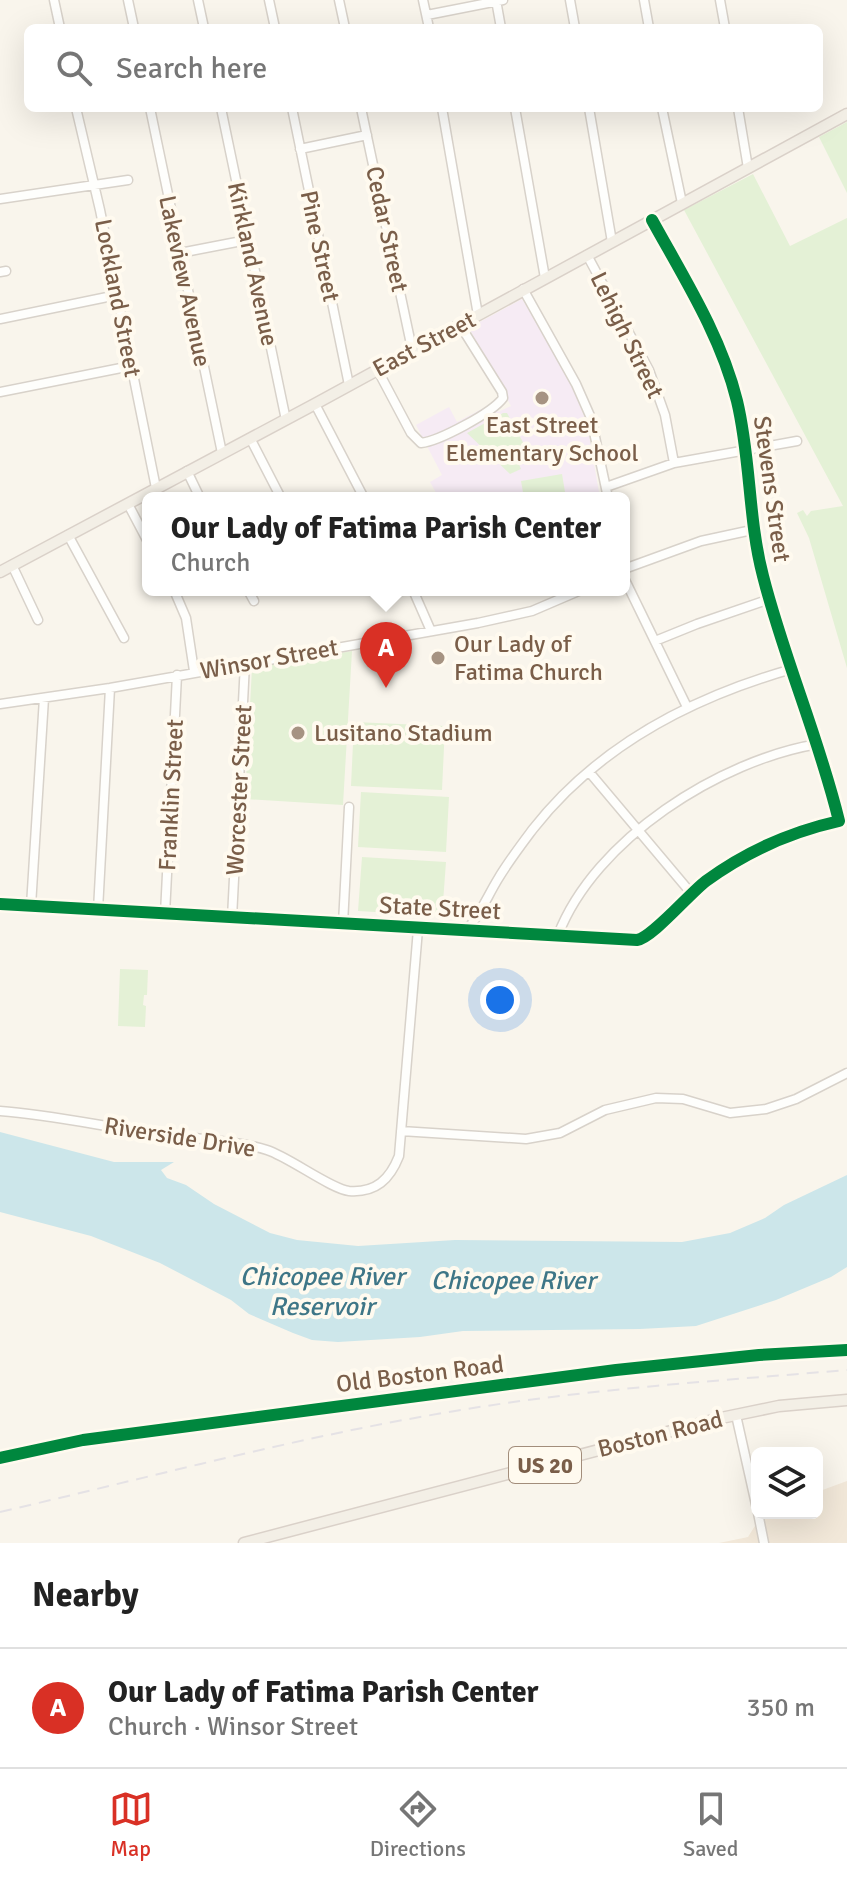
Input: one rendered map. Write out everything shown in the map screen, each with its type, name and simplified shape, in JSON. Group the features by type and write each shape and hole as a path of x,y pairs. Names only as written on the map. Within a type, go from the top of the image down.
{"main road":[{"name":"East Street","path":"149,492 847,114"},
{"name":"East Street","path":"0,572 142,496"},
{"name":"Boston Road","path":"244,1543 736,1415 779,1406 847,1400"}],"street":[{"path":"54,0 59,24"},
{"path":"128,0 133,24"},
{"path":"198,0 203,24"},
{"path":"269,0 274,24"},
{"path":"339,0 344,24"},
{"path":"423,0 428,24"},
{"path":"427,15 498,0 501,24"},
{"path":"570,0 574,24"},
{"path":"644,0 648,24"},
{"path":"720,0 724,24"},
{"name":"Lockland Street","path":"77,112 156,488"},
{"name":"Lakeview Avenue","path":"151,112 222,453"},
{"name":"Kirkland Avenue","path":"222,112 286,420"},
{"name":"Pine Street","path":"293,112 349,385"},
{"name":"Cedar Street","path":"362,112 412,349"},
{"path":"443,112 478,315"},
{"path":"516,112 545,278"},
{"path":"590,112 612,242"},
{"path":"663,112 682,203"},
{"path":"739,112 748,168"},
{"path":"300,149 367,135"},
{"path":"0,199 128,180"},
{"name":"Stevens Street","path":"652,220 708,323 737,403 752,530 770,599 818,744 839,821"},
{"path":"180,253 247,240"},
{"name":"Lehigh Street","path":"587,255 637,345 659,395 674,463"},
{"path":"523,289 576,384 591,418 607,492"},
{"path":"0,319 117,295"},
{"path":"377,369 411,433 421,443 434,440 492,409 503,398 499,386 460,325"},
{"path":"0,392 131,366"},
{"path":"315,404 361,492"},
{"path":"250,438 278,492"},
{"path":"606,487 674,463 797,441"},
{"path":"187,471 197,492"},
{"path":"128,504 142,531"},
{"path":"630,567 701,541 752,530"},
{"path":"68,535 124,638"},
{"path":"12,565 38,620"},
{"path":"630,590 687,707"},
{"path":"177,596 186,618 194,671"},
{"path":"251,596 254,601"},
{"path":"416,596 431,631"},
{"name":"Winsor Street","path":"0,704 110,688 519,615 566,596"},
{"path":"655,641 770,599"},
{"name":"Worcester Street","path":"232,918 245,663"},
{"path":"466,931 476,920 508,863 534,828 567,792 622,745 687,707 743,684 792,669"},
{"name":"Franklin Street","path":"165,914 177,675"},
{"path":"98,910 110,688"},
{"path":"31,906 44,698"},
{"path":"558,935 564,920 593,878 638,830 672,805 738,767 793,748 818,744"},
{"path":"590,773 691,893"},
{"path":"343,924 349,807"},
{"name":"State Street","path":"0,904 644,939 691,893 736,861 765,845 839,821"},
{"name":"Riverside Drive","path":"0,1111 44,1114 134,1131 250,1145 269,1150 346,1191 378,1187 392,1174 399,1156 418,929"},
{"path":"401,1131 543,1137 572,1129 605,1110 656,1098 683,1099 730,1113 749,1113 779,1106 844,1073"},
{"name":"Old Boston Road","path":"0,1458 83,1440 616,1370 759,1355 847,1350"},
{"path":"736,1415 751,1484"},
{"path":"759,1519 764,1543"}],"shaded area":[{"name":"East Street Elementary School","path":"522,299 575,393 587,424 599,492 436,492 430,482 442,475 416,425 449,407 457,422 493,403 498,412 511,406 469,328"},
{"path":"847,1481 847,1543 719,1543 748,1537 759,1519 823,1519 823,1490"}],"green space":[{"path":"847,122 847,193 819,137"},
{"path":"753,174 790,246 847,218 847,668 809,538 797,513 803,510 807,516 811,511 843,506 684,210"},
{"path":"507,413 531,457 518,462 521,469 510,474 467,433"},
{"path":"562,474 565,492 523,492 521,481"},
{"name":"Lusitano Stadium","path":"352,651 343,805 245,799 252,668"},
{"path":"354,722 445,726 442,790 351,786"},
{"path":"361,792 449,797 446,852 358,847"},
{"path":"362,857 446,862 442,916 358,911"},
{"path":"120,969 148,970 147,995 144,995 143,1005 146,1006 145,1027 118,1026"}],"water":[{"name":"Chicopee River Reservoir","path":"0,1132 114,1162 174,1162 161,1170 167,1178 186,1185 214,1204 270,1233 297,1240 358,1246 455,1240 682,1242 730,1233 847,1175 847,1267 776,1300 696,1326 463,1331 338,1342 312,1340 249,1314 231,1300 160,1263 91,1236 0,1212"}],"railway":[{"path":"0,1512 284,1445 455,1411 602,1391 847,1370"}],"cycle path":[{"path":"0,904 637,940 661,924 706,881 737,861 786,837 839,821 763,576 742,423 730,377 700,308 652,220"},
{"path":"0,1458 83,1440 616,1370 759,1355 847,1350"}],"place":[{"name":"East Street Elementary School","path":"542,398"},
{"name":"Our Lady of Fatima Church","path":"438,658"},
{"name":"Our Lady of Fatima Parish Center","path":"386,688"},
{"name":"Lusitano Stadium","path":"298,733"}],"water label":[{"name":"Chicopee River","path":"513,1281"}]}
